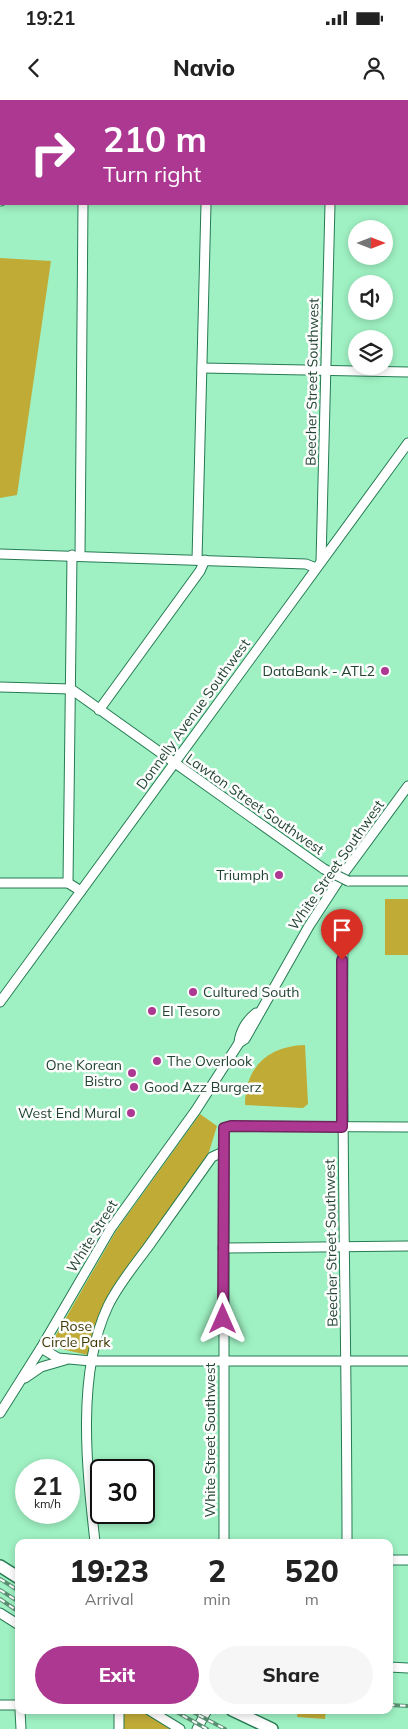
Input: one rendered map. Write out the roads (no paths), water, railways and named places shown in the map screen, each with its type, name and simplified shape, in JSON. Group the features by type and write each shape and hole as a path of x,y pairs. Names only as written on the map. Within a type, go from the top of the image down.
{"main road":[{"path":"0,1566 15,1575"},
{"path":"240,1714 272,1729"}],"street":[{"path":"68,883 83,205"},
{"path":"99,710 200,571 206,205"},
{"name":"Beecher Street Southwest","path":"319,565 330,205"},
{"path":"202,368 326,372 408,372"},
{"name":"Donnelly Avenue Southwest","path":"0,1002 408,443"},
{"path":"0,554 76,555 319,565"},
{"path":"0,687 71,689"},
{"name":"Lawton Street Southwest","path":"71,689 324,870 348,881 408,881"},
{"name":"White Street Southwest","path":"217,1079 239,1042 239,1035 249,1019 258,1012 341,877 408,786"},
{"path":"0,882 68,883 81,891"},
{"name":"Beecher Street Southwest","path":"343,943 342,1127 347,1361 346,1539"},
{"name":"White Street","path":"0,1413 42,1348 111,1228 217,1079"},
{"name":"White Street Southwest","path":"224,1539 224,1128 231,1126 342,1127"},
{"path":"342,1127 408,1127"},
{"path":"95,1539 90,1502 88,1433 91,1361 100,1324 117,1290 212,1158 223,1152"},
{"path":"223,1248 408,1246"},
{"path":"42,1348 58,1358 91,1361 408,1361"},
{"path":"20,1381 42,1367 68,1359"},
{"path":"393,1560 408,1560"},
{"path":"0,1613 15,1622"},
{"path":"393,1667 408,1668"},
{"path":"0,1705 15,1705"},
{"path":"20,1714 21,1729"},
{"path":"119,1714 119,1729"},
{"path":"155,1714 180,1729"},
{"path":"197,1729 205,1714"}],"railway":[{"path":"0,1579 15,1588"},
{"path":"0,1590 15,1599"},
{"path":"0,1599 15,1609"},
{"path":"393,1705 408,1706"},
{"path":"180,1714 207,1729"},
{"path":"197,1714 225,1729"}],"place":[{"name":"DataBank - ATL2","path":"385,671"},
{"name":"Triumph","path":"279,875"},
{"name":"Cultured South","path":"193,992"},
{"name":"El Tesoro","path":"152,1011"},
{"name":"The Overlook","path":"157,1061"},
{"name":"One Korean Bistro","path":"132,1073"},
{"name":"Good Azz Burgerz","path":"134,1087"},
{"name":"West End Mural","path":"131,1113"}],"park label":[{"name":"Rose Circle Park","path":"76,1334"}]}
